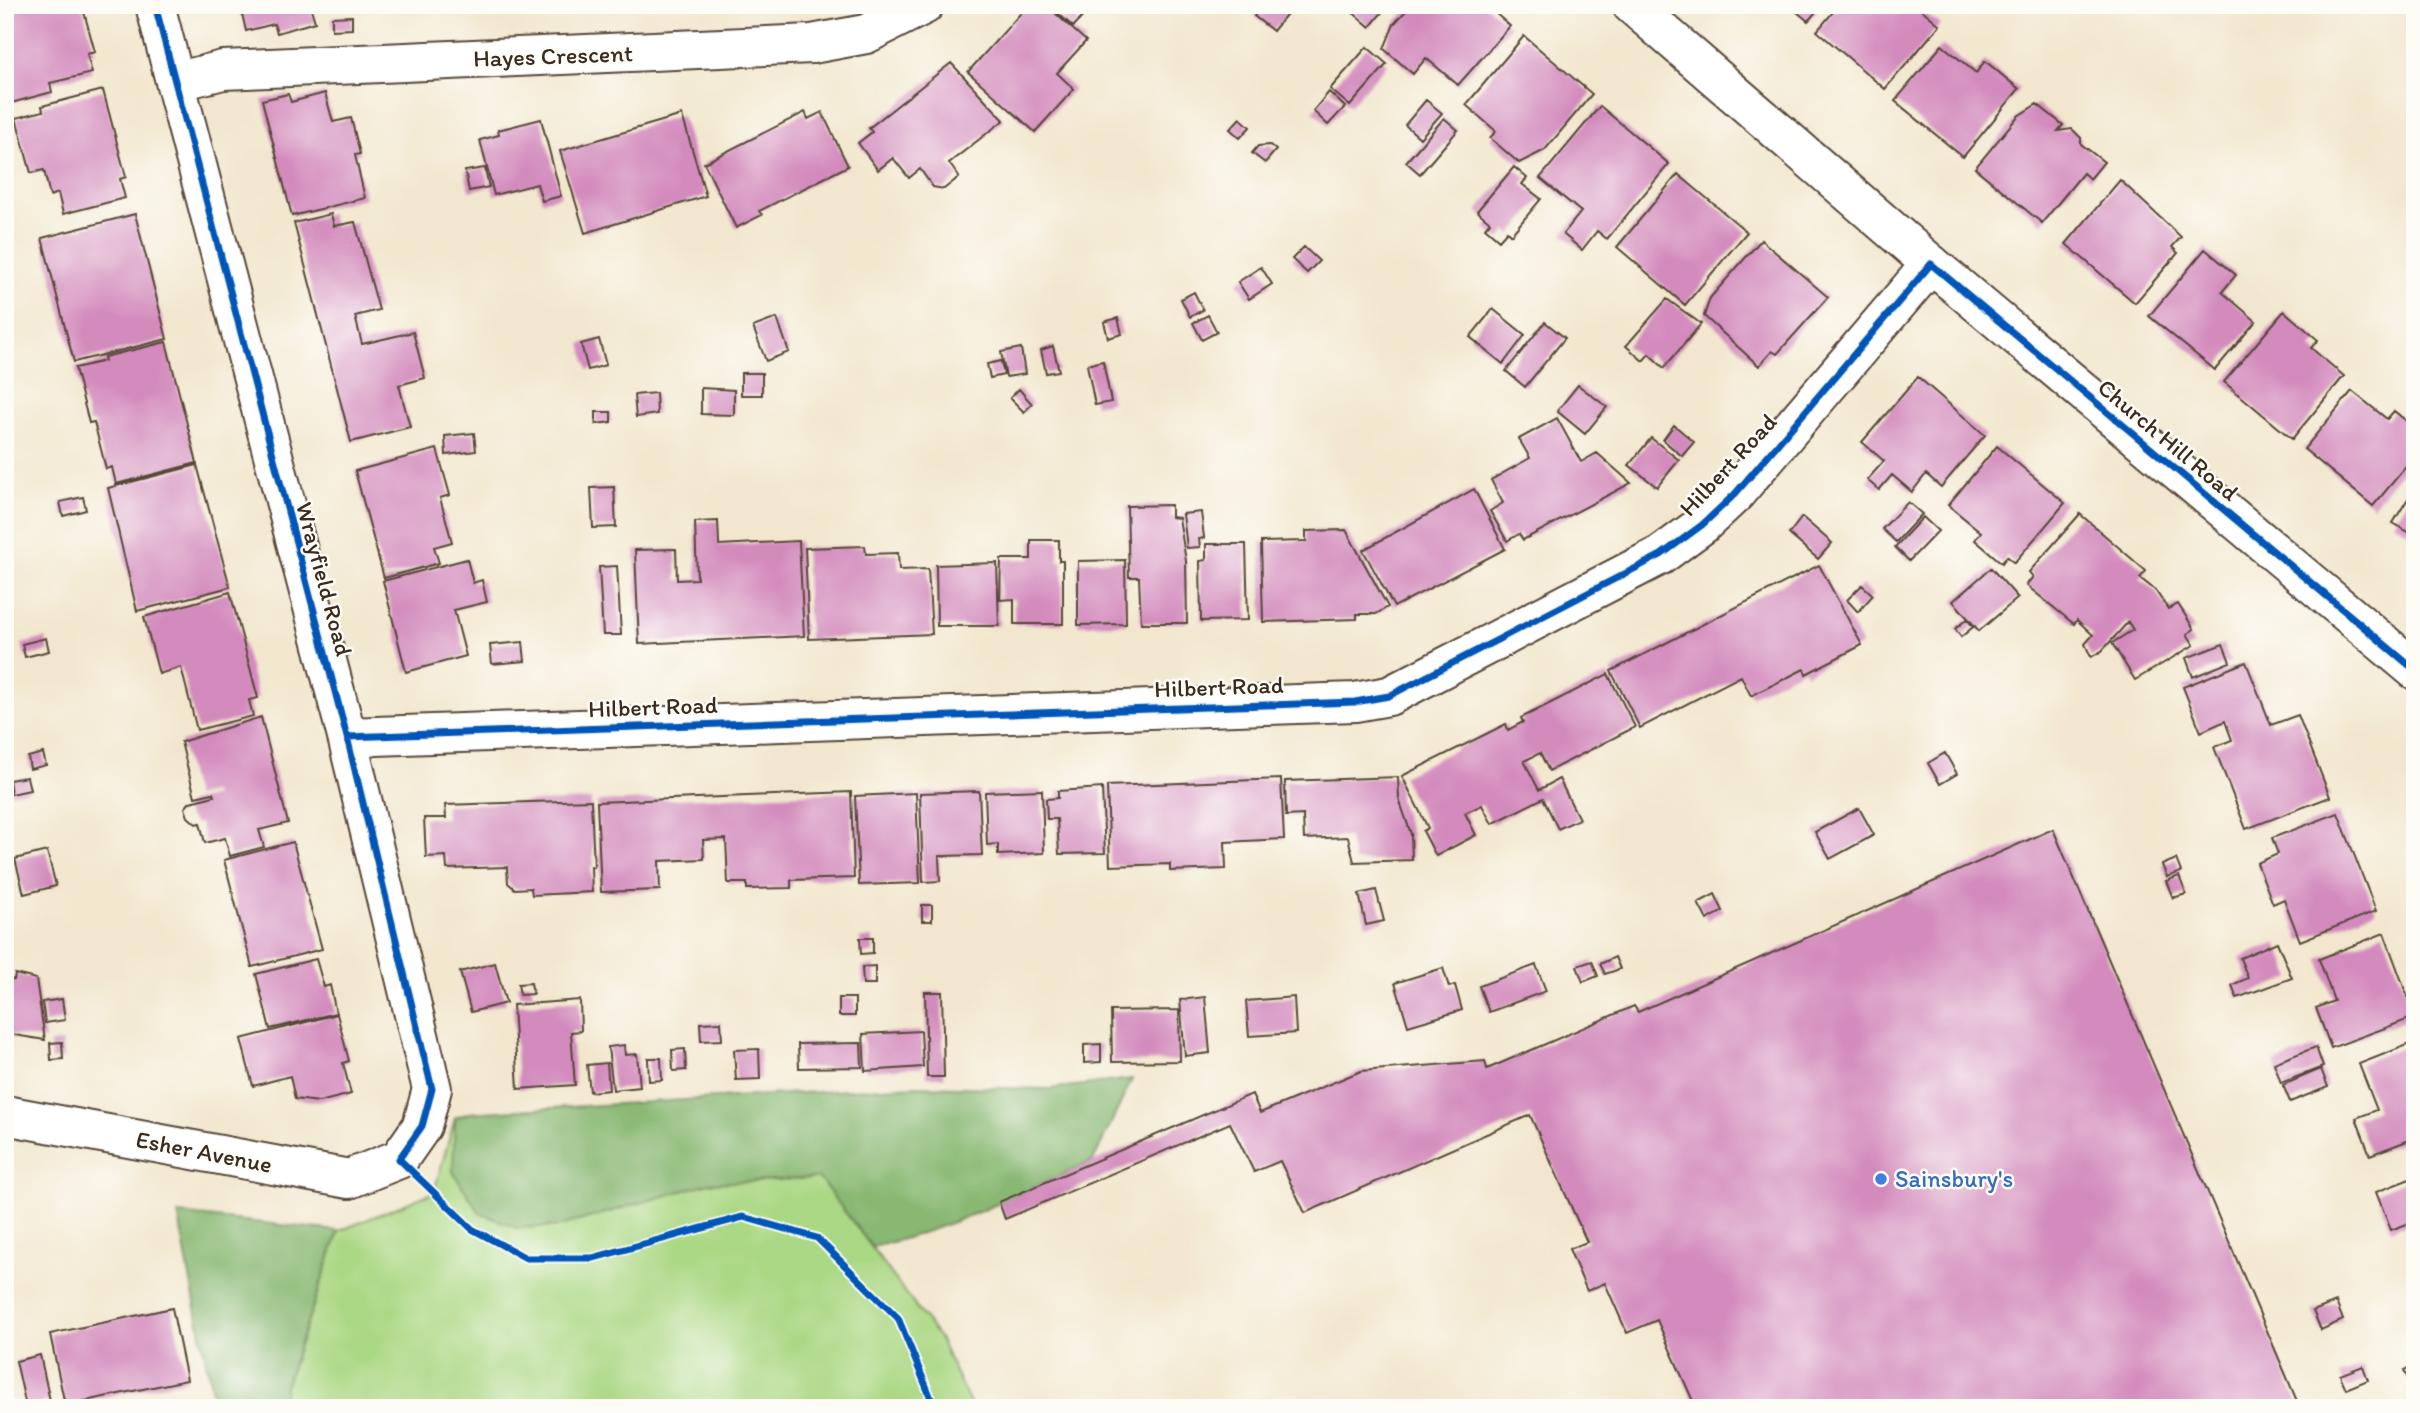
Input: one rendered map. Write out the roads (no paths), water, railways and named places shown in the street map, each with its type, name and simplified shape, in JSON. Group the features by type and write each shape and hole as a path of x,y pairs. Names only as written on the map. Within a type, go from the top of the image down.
{"street":[{"name":"Wrayfield Road","path":"155,5 347,737 432,1089 422,1126 399,1158"},
{"name":"Hayes Crescent","path":"175,82 223,70 812,44 866,34 924,5"},
{"name":"Church Hill Road","path":"1632,5 1931,264 2325,598 2415,670"},
{"name":"Hilbert Road","path":"347,737 1355,702 1389,696 1661,555 1702,525 1735,494 1931,264"},
{"name":"Esher Avenue","path":"5,1115 349,1180 399,1158"}],"place":[{"name":"Sainsbury's","path":"1881,1179"}]}
